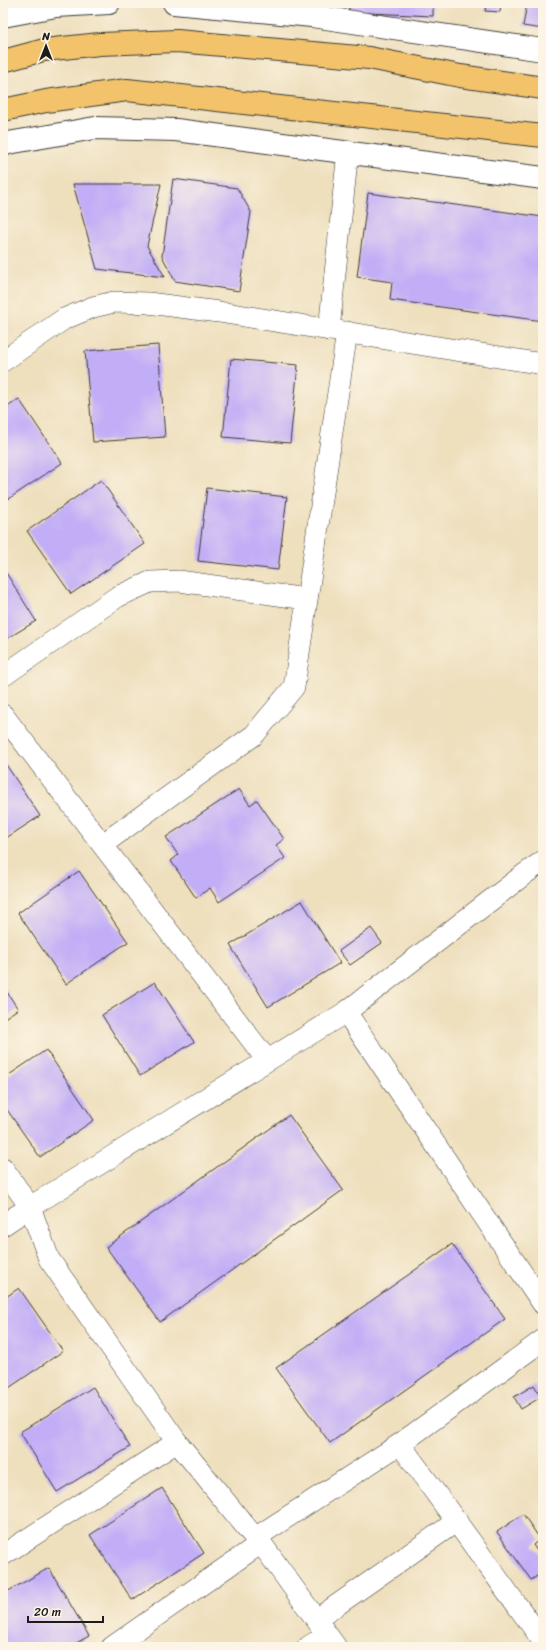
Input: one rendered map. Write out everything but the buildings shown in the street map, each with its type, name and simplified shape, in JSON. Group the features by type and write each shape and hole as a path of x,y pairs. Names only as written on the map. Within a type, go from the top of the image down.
{"main road":[{"path":"3,61 44,50 100,44 178,41 369,58 460,76 543,88"},
{"path":"3,110 46,101 127,90 543,136"}],"street":[{"path":"3,16 56,6 109,3"},
{"path":"174,3 313,9 543,50"},
{"path":"3,145 95,128 176,130 348,151 543,178"},
{"path":"103,844 254,735 294,687 338,331 348,151"},
{"path":"3,361 64,319 114,302 148,303 219,312 543,364"},
{"path":"3,676 117,597 150,582 179,582 306,599"},
{"path":"3,714 267,1060"},
{"path":"3,1225 346,1012 543,861"},
{"path":"346,1012 543,1304"},
{"path":"3,1168 30,1207 49,1259 177,1442 258,1540 327,1634"},
{"path":"112,1647 258,1540 400,1444 543,1340"},
{"path":"3,1555 177,1442"},
{"path":"400,1444 543,1641"},
{"path":"308,1647 327,1634 457,1521"}]}
